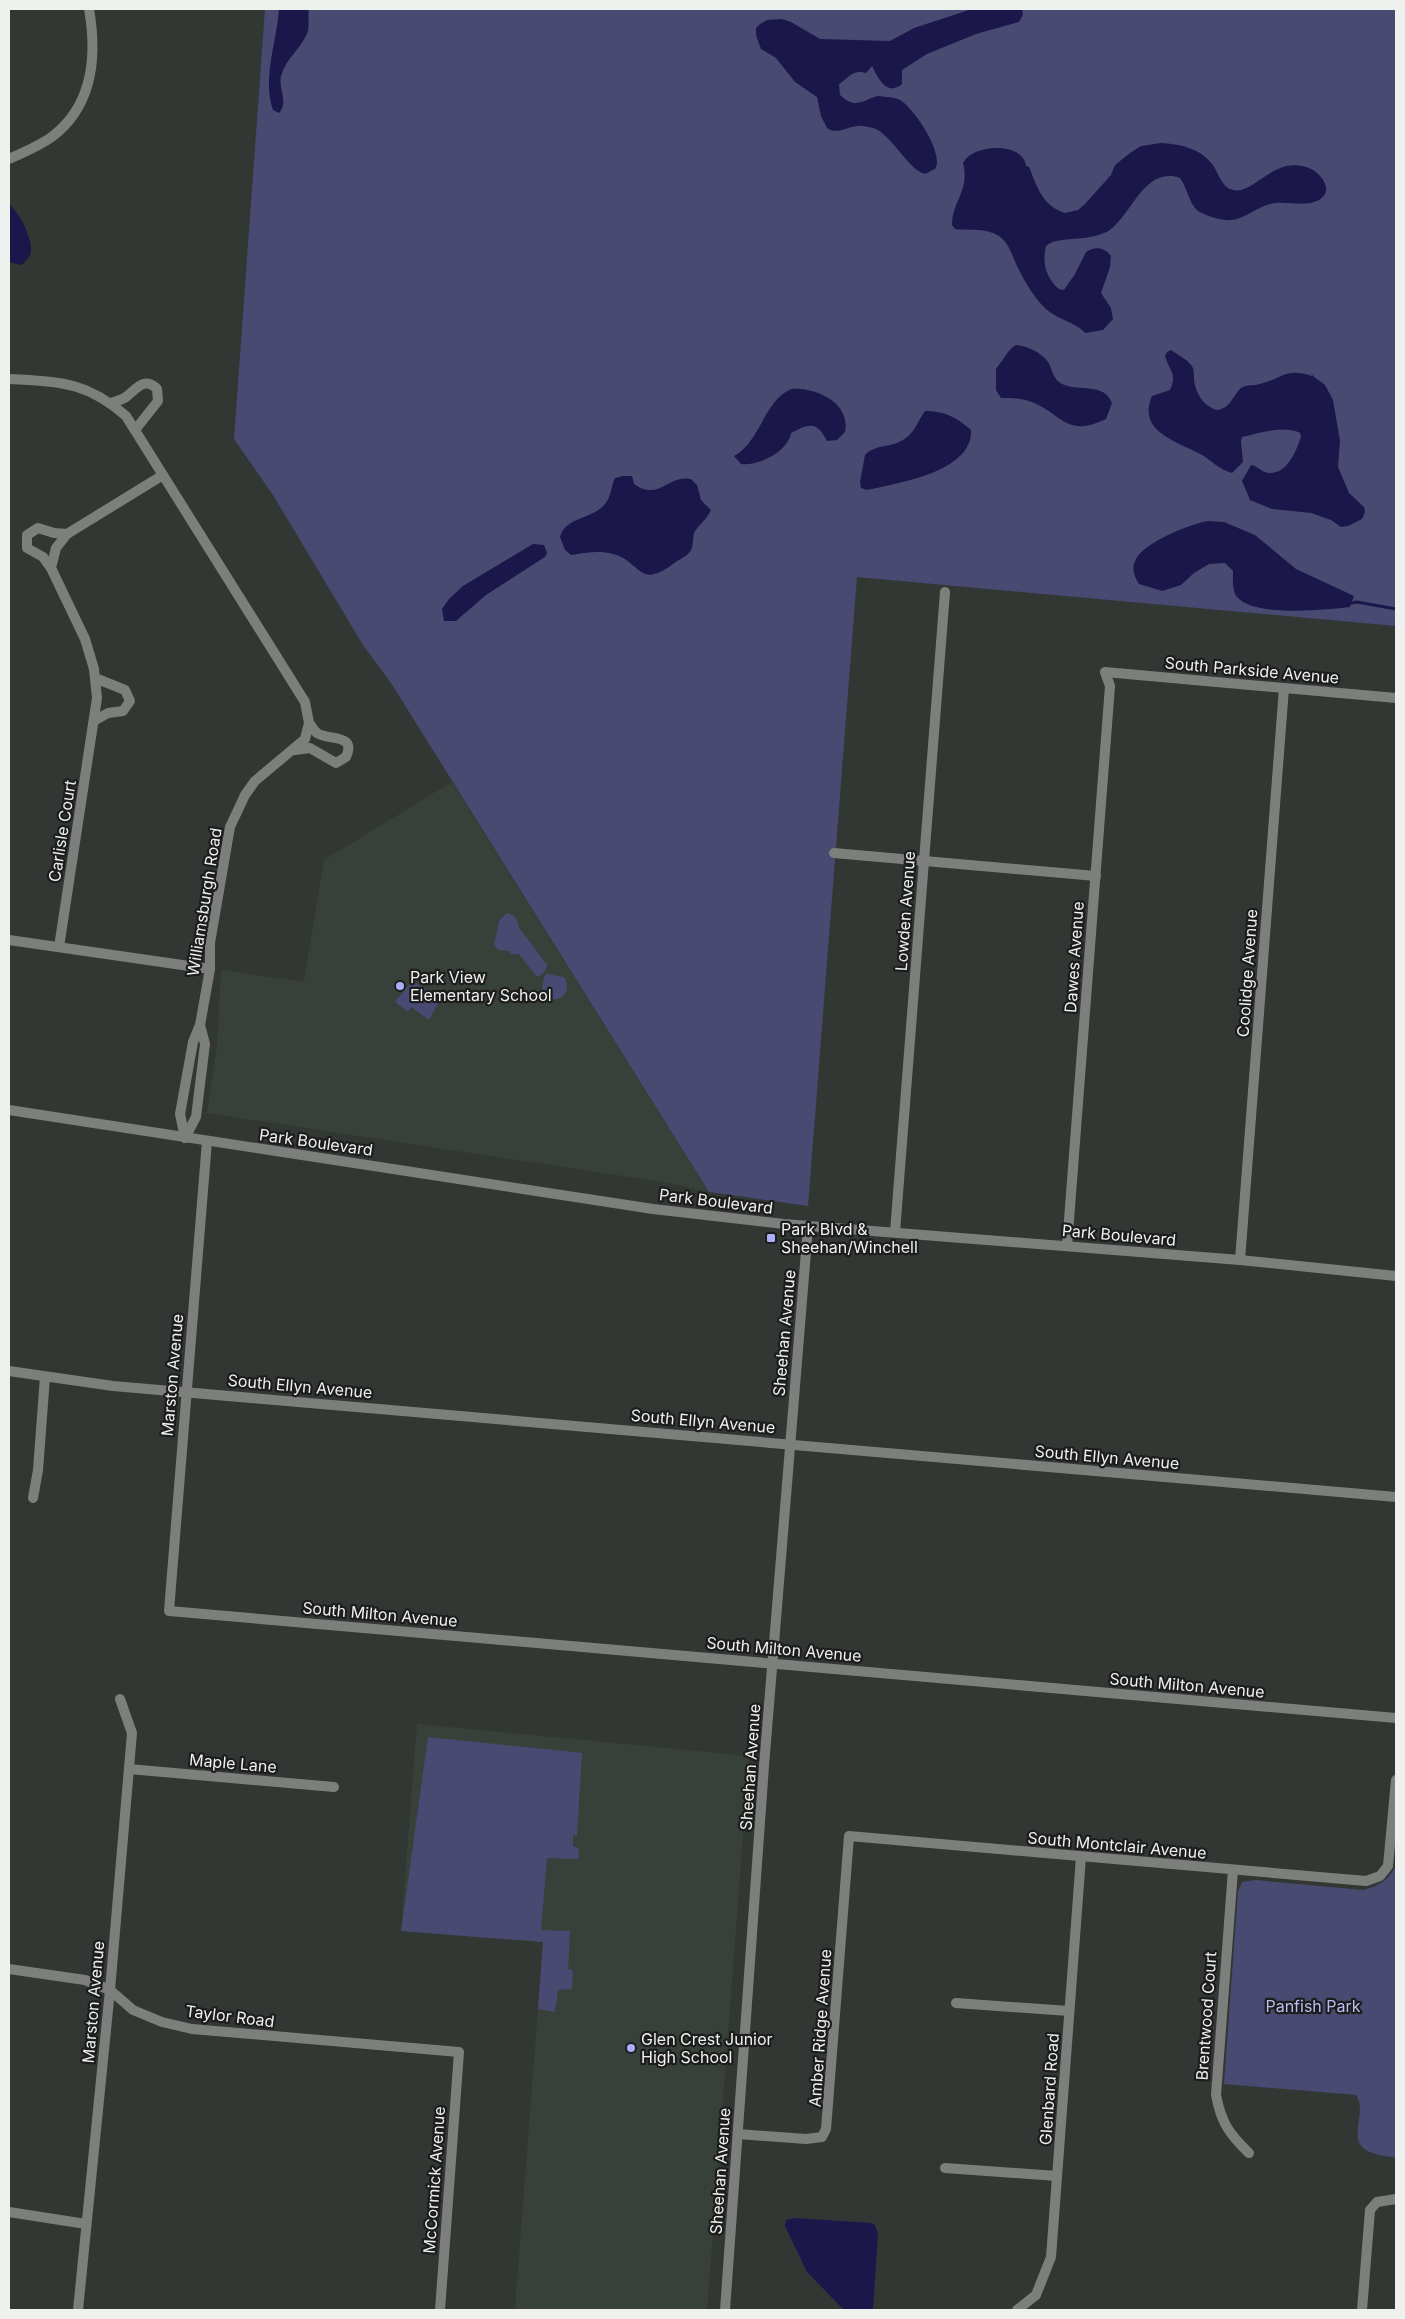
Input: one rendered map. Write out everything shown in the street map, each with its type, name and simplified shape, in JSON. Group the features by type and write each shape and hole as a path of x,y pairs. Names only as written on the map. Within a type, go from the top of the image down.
{"street":[{"path":"9,159 53,136 71,119 80,106 90,77 92,62 93,43 89,9"},
{"path":"9,379 70,384 90,391 111,403 126,416 305,702 310,723 318,733 339,738 346,742 348,750 346,757 340,762 332,762 310,748 295,750"},
{"path":"111,403 124,398 142,384 150,384 157,389 158,401 135,430"},
{"path":"51,568 56,548 67,534 163,475"},
{"name":"Carlisle Court","path":"59,947 97,698 95,678 85,639 51,568 43,557 27,548 27,535 38,528 54,533 67,534"},
{"name":"Lowden Avenue","path":"896,1232 944,592"},
{"name":"South Parkside Avenue","path":"1105,672 1396,698"},
{"name":"Dawes Avenue","path":"1067,1246 1110,686 1105,672"},
{"path":"94,721 108,714 123,711 130,701 125,690 95,678"},
{"name":"Coolidge Avenue","path":"1240,1260 1284,688"},
{"name":"Williamsburgh Road","path":"185,1138 180,1114 193,1042 200,1025 210,969 210,943 230,827 241,803 256,782 295,750 305,739 310,723"},
{"path":"834,853 1096,876"},
{"path":"9,940 210,969"},
{"name":"Williamsburgh Road","path":"185,1138 196,1117 205,1044 200,1025"},
{"name":"Park Boulevard","path":"9,1110 653,1209 808,1227 896,1232 1240,1260 1396,1276"},
{"name":"Marston Avenue","path":"169,1610 185,1391 207,1141"},
{"name":"Sheehan Avenue","path":"725,2310 789,1444 808,1227"},
{"name":"South Ellyn Avenue","path":"9,1370 113,1386 1396,1497"},
{"path":"33,1498 38,1470 45,1377"},
{"name":"South Milton Avenue","path":"169,1610 1396,1718"},
{"name":"Marston Avenue","path":"78,2310 110,1990 132,1734 120,1699"},
{"name":"Maple Lane","path":"128,1769 334,1787"},
{"name":"South Montclair Avenue","path":"849,1836 1360,1882 1374,1880 1388,1866 1396,1780"},
{"name":"Amber Ridge Avenue","path":"738,2134 806,2139 822,2137 826,2129 849,1836"},
{"name":"Glenbard Road","path":"1017,2310 1036,2295 1051,2257 1081,1857"},
{"name":"Brentwood Court","path":"1233,1870 1216,2095 1220,2116 1232,2137 1250,2153"},
{"name":"Taylor Road","path":"9,1969 85,1980 110,1990 133,2010 162,2022 192,2029 459,2052"},
{"path":"956,2003 1070,2011"},
{"name":"McCormick Avenue","path":"440,2310 459,2052"},
{"path":"945,2168 1057,2176"},
{"path":"1362,2310 1370,2210 1377,2202 1396,2199"},
{"path":"9,2212 86,2224"}],"shaded area":[{"path":"279,9 309,9 307,33 281,76 283,105 279,113 273,110 269,85"},
{"path":"972,9 1022,9 1023,15 1019,22 976,34 927,54 902,70 902,84 897,87 887,87 877,76 872,66 866,73 854,73 839,84 840,95 850,102 859,103 878,96 898,99 906,105 927,133 936,154 937,162 935,169 925,174 913,166 880,131 865,126 834,131 827,128 821,116 817,97 795,82 776,58 761,49 756,35 756,28 760,24 767,20 782,19 791,22 820,39 890,41 914,28"},
{"path":"1161,143 1175,144 1202,154 1212,164 1226,186 1233,190 1241,190 1273,171 1294,165 1306,167 1316,172 1324,181 1326,191 1324,196 1313,202 1270,204 1241,218 1227,220 1214,218 1198,211 1192,204 1180,178 1168,176 1149,184 1111,229 1095,236 1058,241 1046,246 1045,264 1048,275 1059,289 1064,290 1075,274 1086,252 1099,248 1111,256 1110,267 1101,293 1111,308 1113,319 1103,330 1085,333 1076,326 1054,315 1041,303 1025,281 1007,244 999,236 983,231 955,229 952,225 955,209 963,189 965,173 963,163 968,156 977,152 998,148 1008,149 1017,153 1023,158 1026,166 1029,167 1041,195 1051,206 1065,213 1078,210 1085,204 1111,175 1115,165 1130,153 1141,146"},
{"path":"9,204 20,218 30,242 30,255 22,265 9,262"},
{"path":"1016,345 1030,348 1042,356 1048,362 1056,379 1062,384 1097,390 1108,396 1112,403 1106,419 1093,424 1074,425 1032,402 1021,399 1001,398 996,390 996,369"},
{"path":"1171,350 1191,365 1198,394 1207,405 1216,410 1228,405 1243,387 1258,385 1289,373 1312,376 1315,373 1313,376 1325,385 1333,400 1340,441 1338,467 1349,493 1364,507 1365,512 1362,519 1348,526 1341,527 1331,520 1311,513 1272,509 1250,500 1242,481 1251,465 1269,473 1281,470 1290,461 1301,437 1300,433 1279,430 1242,437 1243,462 1232,473 1172,440 1155,428 1150,419 1149,409 1152,396 1170,390 1173,375 1165,356"},
{"path":"791,389 811,391 830,399 843,413 845,432 837,440 827,441 816,427 807,426 791,433 789,440 778,452 756,463 741,464 734,456 743,449 757,432 774,403"},
{"path":"925,411 939,412 950,416 971,430 968,444 960,456 947,466 914,479 867,490 861,488 860,482 865,455 873,449 896,443 905,438 912,432"},
{"path":"632,476 634,484 643,489 650,490 657,489 676,480 691,479 697,485 701,500 711,510 695,531 692,548 689,552 662,571 646,574 613,554 592,552 571,555 565,550 560,537 563,530 573,522 600,509 609,498 615,478"},
{"path":"1208,521 1224,522 1255,535 1296,569 1354,596 1350,607 1290,611 1273,610 1245,603 1235,594 1233,571 1225,563 1209,564 1194,573 1181,585 1162,591 1139,584 1133,569 1134,562 1141,553 1158,540 1190,526"},
{"path":"533,544 544,545 547,553 545,557 486,595 456,621 444,621 442,609 449,599 463,586"},
{"name":"Park View Elementary School","path":"452,782 709,1192 669,1183 207,1113 217,1047 221,970 304,982 324,860"},
{"name":"Glen Crest Junior High School","path":"417,1724 749,1756 707,2310 515,2310 543,1942 401,1931"},
{"path":"795,2218 871,2223 875,2225 878,2234 873,2310 844,2310 807,2272 785,2226 786,2220"}],"green space":[{"path":"265,9 1396,9 1396,626 857,577 808,1206 709,1192 391,683 363,645 273,495 234,439"},
{"path":"507,913 515,916 520,929 547,965 542,974 536,976 519,954 510,954 509,951 499,950 494,946 499,921"},
{"path":"547,974 564,977 567,989 562,997 552,999 541,995 544,976"},
{"path":"412,981 441,998 429,1020 411,1007 408,1012 395,1002"},
{"path":"428,1737 582,1753 577,1836 573,1835 573,1846 579,1848 578,1859 547,1858 541,1930 570,1931 568,1969 573,1970 572,1989 558,1990 555,2012 538,2009 543,1942 401,1931"},
{"name":"Panfish Park","path":"1396,1865 1396,2158 1373,2153 1361,2145 1358,2139 1360,2108 1356,2095 1224,2084 1238,1892 1242,1882 1255,1880 1364,1890 1383,1881 1391,1874"}],"waterway":[{"path":"1352,603 1357,602 1396,609"}],"place":[{"name":"Park View Elementary School","path":"400,986"},
{"name":"Park Blvd & Sheehan/Winchell","path":"771,1238"},
{"name":"Glen Crest Junior High School","path":"631,2048"}]}
